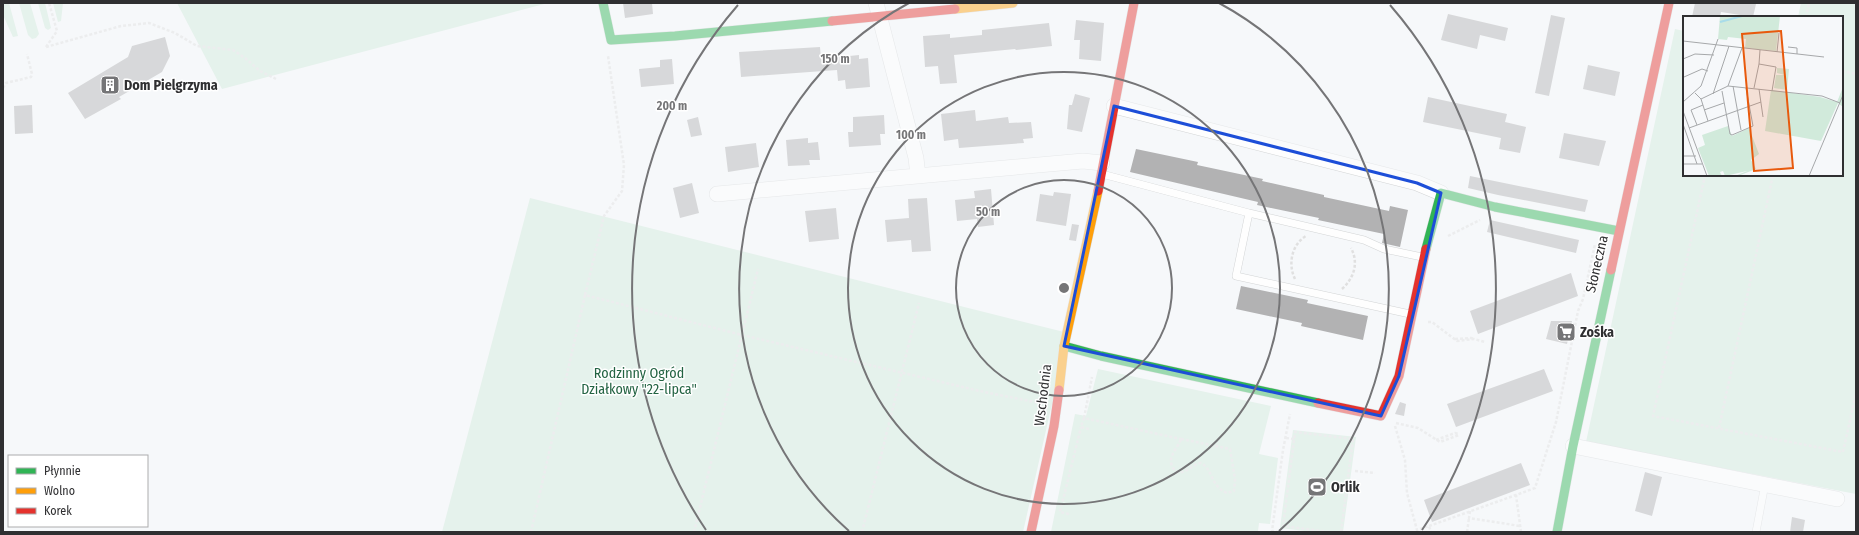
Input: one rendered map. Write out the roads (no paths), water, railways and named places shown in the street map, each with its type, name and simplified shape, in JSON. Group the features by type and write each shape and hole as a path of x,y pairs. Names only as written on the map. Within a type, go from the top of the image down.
{"street":[{"path":"602,3 611,40 683,36 877,9 1013,3"},
{"name":"Wschodnia","path":"1031,532 1054,426 1064,346 1082,260 1088,241 1134,3"},
{"name":"Słoneczna","path":"1557,532 1573,446 1669,3"},
{"path":"877,9 916,158 918,176"},
{"path":"1114,106 1417,183 1441,193 1495,208 1619,231"},
{"path":"717,194 1083,162 1101,169"},
{"path":"1064,346 1127,362 1381,416 1399,376 1424,258 1441,193"},
{"path":"1573,446 1837,499"}],"lane":[{"path":"1101,169 1249,213 1364,240 1384,249 1424,258"},
{"path":"1249,213 1236,276 1412,316"},
{"path":"1756,532 1765,484"}],"place":[{"name":"Dom Pielgrzyma","path":"110,85"},
{"name":"Zośka","path":"1566,332"},
{"name":"Orlik","path":"1317,487"}],"park label":[{"name":"Rodzinny Ogród Działkowy \"22-lipca\"","path":"639,382"}]}
